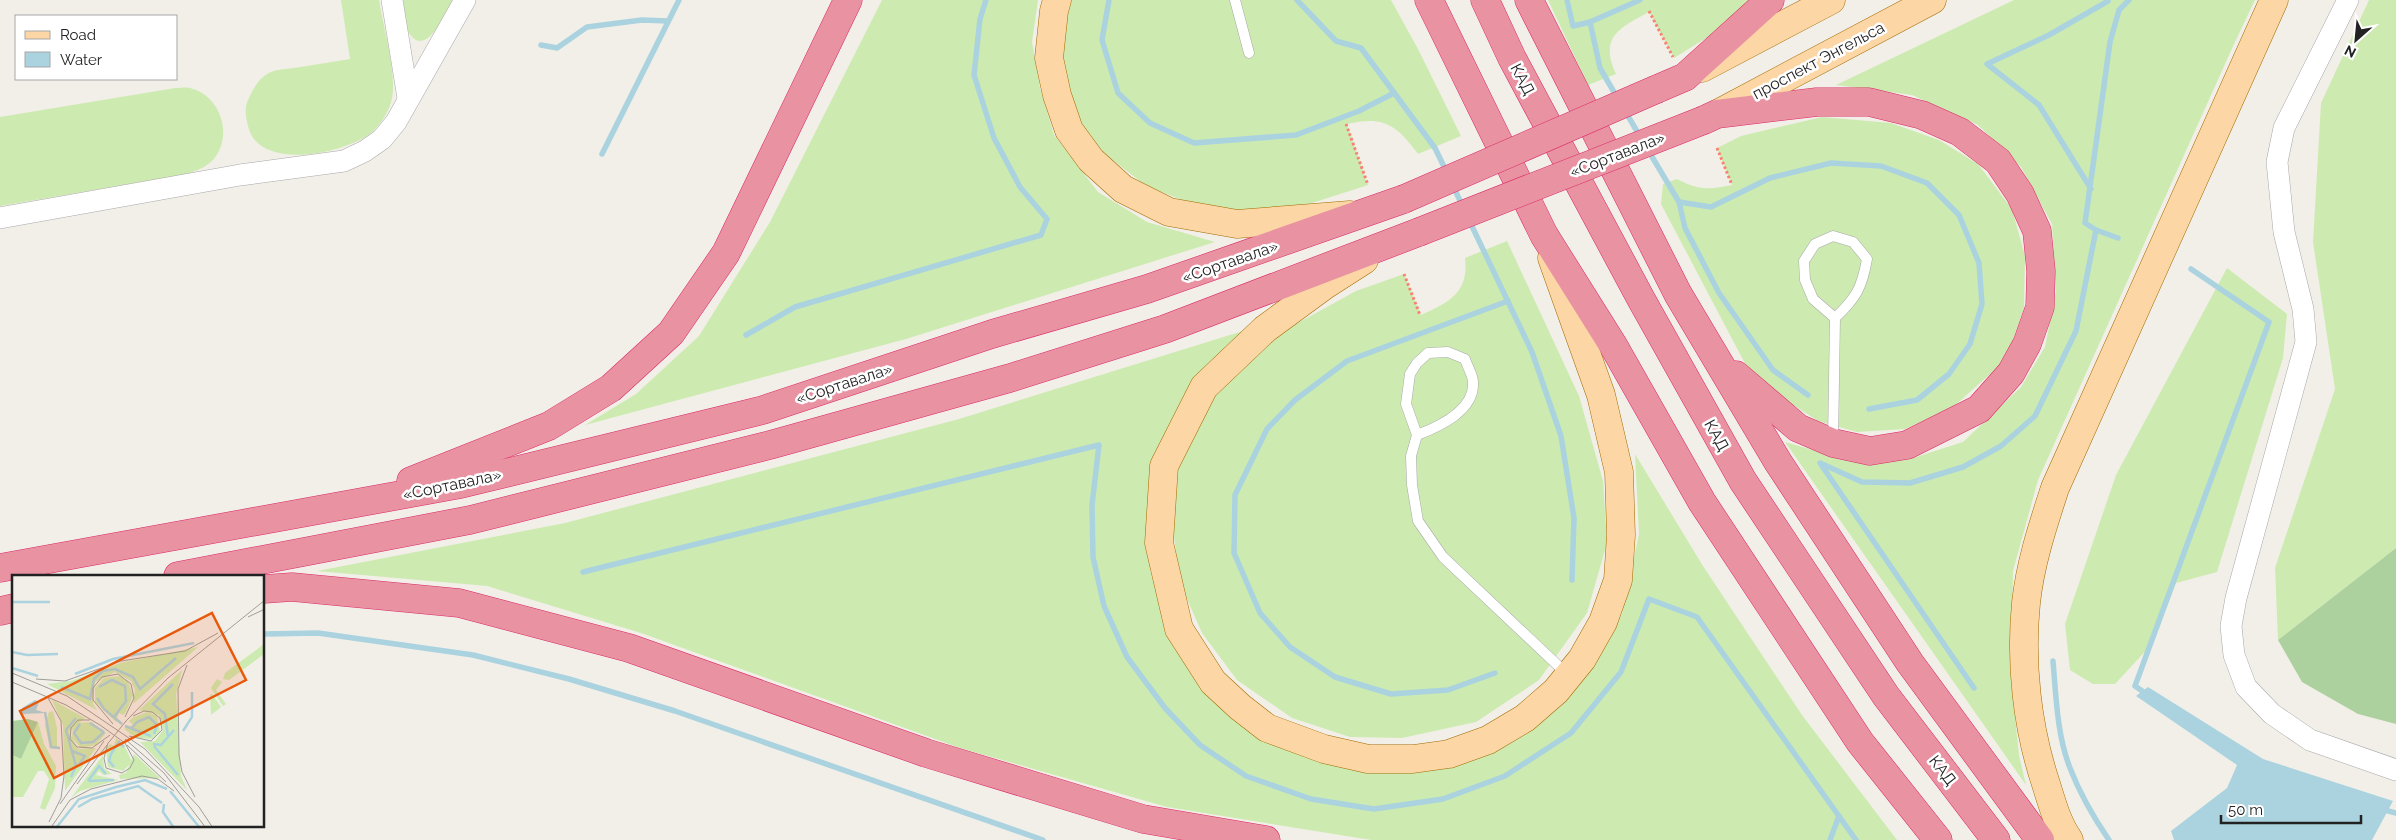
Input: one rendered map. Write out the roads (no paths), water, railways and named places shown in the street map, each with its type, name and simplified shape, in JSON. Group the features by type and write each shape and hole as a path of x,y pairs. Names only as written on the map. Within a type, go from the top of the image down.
{"highway":[{"path":"368,501 380,493 549,426 611,388 671,333 726,253 848,0"},
{"path":"1430,0 1544,235 1613,345 1707,510 1860,742 1938,840"},
{"name":"КАД","path":"1485,0 1512,58 1641,299 1743,481 1886,696 1996,840"},
{"path":"1529,0 1678,294 1778,462 1910,663 2040,840"},
{"path":"1679,68 1770,0"},
{"name":"«Сортавала»","path":"0,568 461,484 763,410 992,334 1147,289 1366,214 1657,89 1679,68"},
{"name":"«Сортавала»","path":"183,575 470,520 770,445 1010,378 1156,332 1419,232 1710,117 1818,102 1869,102 1922,115 1960,132 1998,161 2020,194 2037,230 2041,272 2040,307 2027,344 2011,374 1979,409 1907,446 1870,451 1833,443 1798,428 1736,375 1678,294"},
{"path":"265,589 292,587 459,603 628,648 926,753 1143,819 1266,840"}],"main road":[{"path":"1057,0 1049,58 1057,95 1069,130 1091,160 1123,189 1169,212 1237,224 1366,214"},
{"path":"1415,0 1447,37"},
{"path":"1679,68 1831,0"},
{"name":"проспект Энгельса","path":"1710,117 1932,0"},
{"path":"2069,840 2060,826 2035,751 2024,676 2026,602 2043,525 2055,488 2274,0"},
{"path":"1392,242 1325,285 1265,328 1204,387 1164,466 1159,543 1179,629 1214,682 1240,707 1267,728 1324,749 1368,759 1413,759 1449,754 1488,740 1525,718 1556,691 1582,659 1603,622 1618,580 1621,535 1619,472 1601,395 1544,235"}],"street":[{"path":"392,0 408,98"},
{"path":"0,218 240,175 344,160 365,151 382,139 396,122 465,0"},
{"path":"2348,0 2284,128 2277,162 2284,232 2303,309 2306,342 2236,598 2231,626 2234,655 2246,687 2272,714 2310,740 2396,770"}],"lane":[{"path":"1235,0 1249,53"},
{"path":"1833,443 1835,318 1853,301 1864,278 1867,259 1853,242 1833,236 1815,244 1804,260 1804,280 1813,299 1835,318"},
{"path":"1417,435 1440,427 1462,408 1470,397 1473,382 1465,360 1448,352 1428,353 1410,374 1406,404 1417,435 1411,456 1412,485 1418,521 1443,558 1568,676"}],"water":[{"path":"2148,687 2263,759 2393,801 2372,840 2174,840 2171,831 2227,788 2237,765 2136,696"}],"waterway":[{"path":"602,154 679,0"},
{"path":"746,335 795,307 1041,235 1047,219 1020,187 994,138 974,75 980,19 986,0"},
{"path":"1109,0 1102,40 1118,93 1150,123 1194,143 1296,135 1359,111 1394,93"},
{"path":"1297,0 1336,41 1361,48 1435,148 1447,173"},
{"path":"1567,0 1573,26 1590,22 1640,0"},
{"path":"1974,688 1820,463 1862,482 1910,483 1963,467 2001,446 2035,416 2076,331 2096,230 2085,223 2110,42 2119,10 2129,0"},
{"path":"2091,189 2039,105 1987,64 2049,35 2108,1"},
{"path":"541,45 557,48 587,27 642,20 668,21"},
{"path":"1590,22 1600,68 1618,99"},
{"path":"1625,111 1641,138"},
{"path":"1648,150 1679,202 1685,228 1719,293 1773,370 1808,395"},
{"path":"1679,202 1711,207 1770,178 1831,163 1881,166 1927,183 1959,215 1979,263 1982,304 1970,344 1949,374 1917,400 1869,409"},
{"path":"1453,186 1463,207"},
{"path":"1469,220 1532,352 1561,436 1574,518 1572,580"},
{"path":"2096,230 2118,238"},
{"path":"2148,695 2135,686 2269,322 2191,269"},
{"path":"1495,673 1448,690 1391,694 1335,677 1290,647 1260,613 1234,553 1235,495 1267,429 1295,400 1347,361 1508,301"},
{"path":"583,572 1099,445 1092,505 1093,557 1104,606 1127,657 1165,708 1200,745 1246,776 1311,799 1374,809 1443,799 1505,776 1571,733 1621,672 1649,599 1697,617 1856,840"},
{"path":"265,634 318,633 473,655 569,679 675,711 1043,840"},
{"path":"2053,661 2058,715 2066,755 2083,796 2109,840"},
{"path":"2381,809 2396,813"},
{"path":"1830,840 1839,816"}]}
